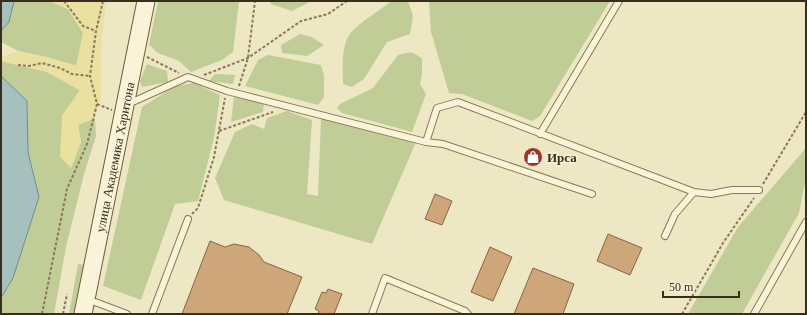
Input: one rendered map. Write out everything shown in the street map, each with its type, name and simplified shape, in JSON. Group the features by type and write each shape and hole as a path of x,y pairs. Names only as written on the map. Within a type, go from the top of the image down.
{"street":[{"name":"улица Академика Харитона","path":"84,306 146,1"}],"lane":[{"path":"540,134 619,1"},
{"path":"123,110 188,77 227,91 426,142 443,144 592,194"},
{"path":"426,142 437,108 458,102 694,192 711,194 732,190 760,190"},
{"path":"665,236 676,214 694,192"},
{"path":"152,314 188,219"},
{"path":"754,314 806,222"},
{"path":"372,314 385,278 465,311 468,314"},
{"path":"84,306 127,314"}],"path":[{"path":"64,1 83,26 96,31"},
{"path":"42,314 67,189 87,144 97,104 90,76 96,31 103,1"},
{"path":"236,93 248,58 254,1"},
{"path":"140,54 188,77 207,74 248,58 301,22 328,14 347,1"},
{"path":"18,65 29,66 42,63 60,68 72,74 90,76"},
{"path":"188,219 198,208 214,157 227,91"},
{"path":"97,104 123,110"},
{"path":"219,131 287,106"},
{"path":"682,314 723,243 760,190 806,112"},
{"path":"63,314 68,294"}],"green space":[{"path":"14,1 52,2 68,9 83,33 77,66 47,57 18,51 1,42 1,31 9,22"},
{"path":"158,1 239,1 233,52 222,60 191,72 179,61 158,53 149,45"},
{"path":"269,1 312,1 292,11 271,4"},
{"path":"391,1 408,1 413,16 410,34 387,42 364,79 352,87 343,84 343,54 348,37 351,32 361,23"},
{"path":"429,1 610,1 540,116 532,121 462,94 449,93 431,32"},
{"path":"300,34 312,37 324,45 307,56 282,53 281,45"},
{"path":"411,52 422,58 422,74 420,84 426,94 412,132 342,113 337,108 340,104 373,88 398,55"},
{"path":"268,55 321,65 324,76 324,97 318,105 245,86 258,60"},
{"path":"1,61 47,72 80,90 62,116 71,168 81,142 78,125 95,118 96,136 84,174 66,247 54,314 1,314 1,298 13,278 39,197 28,152 27,101 1,76"},
{"path":"147,64 167,71 168,82 142,87 140,81"},
{"path":"215,74 235,75 233,84 209,81"},
{"path":"194,83 220,95 214,138 198,201 175,204 141,300 103,286 142,107 175,86"},
{"path":"234,97 264,103 263,112 231,122"},
{"path":"287,111 312,120 307,194 318,196 321,118 416,142 372,244 224,200 215,178 235,132 252,124 264,129 267,118"},
{"path":"806,148 806,177 799,213 742,314 688,314 738,227"},
{"path":"78,264 85,265 74,314 69,314"}],"sand":[{"path":"30,1 106,1 101,50 101,97 95,118 78,125 81,142 71,168 60,157 62,116 80,90 47,72 1,61 1,57 18,51 47,57 76,66 83,33 68,9 52,2"}],"water":[{"path":"1,1 14,1 9,22 1,31"},
{"path":"1,76 27,101 28,152 39,197 13,278 1,298"}],"building":[{"path":"435,194 452,201 442,225 425,219"},
{"path":"608,234 642,248 630,275 597,261"},
{"path":"210,241 225,247 234,244 249,247 259,255 264,262 302,277 287,314 182,314"},
{"path":"490,247 512,257 493,301 471,292"},
{"path":"533,268 574,284 563,314 514,314"},
{"path":"328,289 342,294 334,314 318,314 319,311 315,309 322,292 326,293"}],"place":[{"name":"Ирса","path":"533,157"}]}
